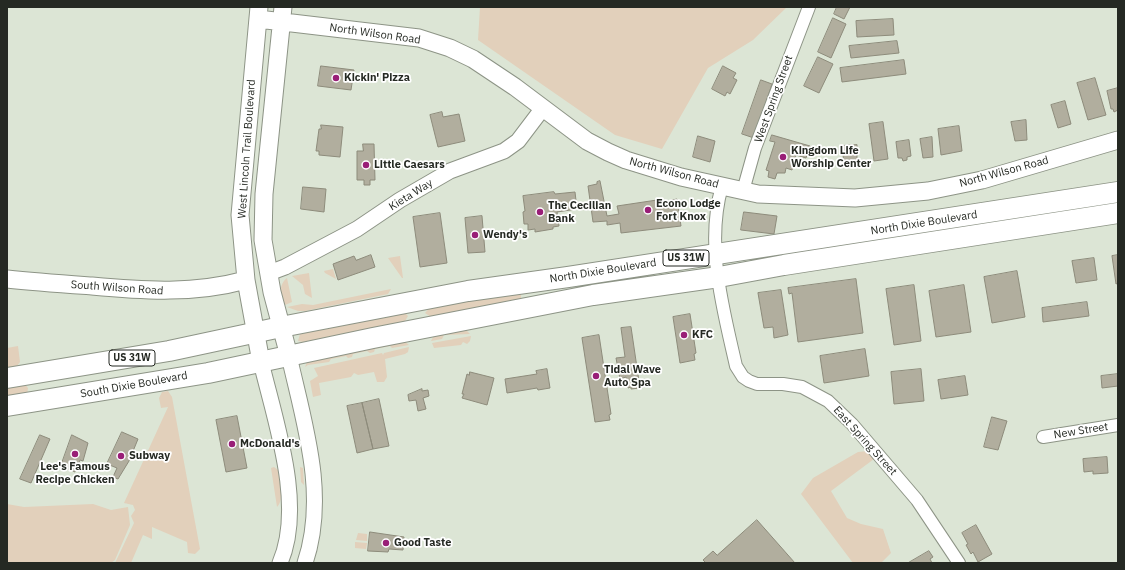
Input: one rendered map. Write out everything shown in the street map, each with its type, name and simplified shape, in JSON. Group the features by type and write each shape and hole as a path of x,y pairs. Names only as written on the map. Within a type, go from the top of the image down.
{"highway":[{"name":"North Dixie Boulevard","path":"256,332 468,290 568,277 1118,192"},
{"name":"North Dixie Boulevard","path":"261,362 586,297 1118,213"},
{"name":"US 31W","path":"7,378 169,351 256,332"},
{"name":"South Dixie Boulevard","path":"7,406 261,362"}],"main road":[{"name":"North Wilson Road","path":"258,13 282,14 419,38 450,48 473,59 587,141 626,160 743,191 789,197 855,198 928,191 982,180 1118,140"},
{"name":"West Lincoln Trail Boulevard","path":"258,13 240,215 246,280 261,362"},
{"name":"West Lincoln Trail Boulevard","path":"282,14 264,194 263,240 281,326 289,356"},
{"name":"South Wilson Road","path":"7,279 118,289 167,291 193,290 228,285 246,280"}],"street":[{"name":"West Spring Street","path":"743,191 755,148 809,7"},
{"name":"Kieta Way","path":"269,272 285,267 357,229 400,200 450,171 504,151 518,141 543,108"},
{"path":"719,277 714,236 715,216 722,186"},
{"name":"East Spring Street","path":"719,277 722,304 736,366 743,378 756,384 783,384 802,387 828,401 852,424 917,500 959,563"},
{"path":"289,356 310,451 314,481 314,526 305,563"},
{"path":"261,362 283,456 290,496 289,527 280,563"},
{"name":"New Street","path":"1043,436 1118,425"}],"shaded area":[{"path":"480,7 787,7 753,40 708,68 662,149 615,135 478,40"},
{"path":"400,256 403,278 388,258"},
{"path":"333,269 336,279 324,271"},
{"path":"309,273 312,298 305,294 303,285 292,276"},
{"path":"287,278 292,302 285,305 282,298 281,288 282,284"},
{"path":"391,289 388,294 305,311 298,311 287,307 302,304 313,305"},
{"path":"521,293 521,302 431,317 425,313 432,305"},
{"path":"405,313 408,316 405,321 303,342 298,341 300,334"},
{"path":"466,330 470,334 444,335 442,339 431,341 434,335"},
{"path":"471,336 470,341 467,344 463,342 461,345 434,348 432,343"},
{"path":"404,341 409,345 392,348 390,346 375,349 374,352 370,353 367,351 353,354 352,357 348,358 346,356 331,359 329,362 308,365 305,367 307,362"},
{"path":"18,346 20,362 17,366 7,368 7,348"},
{"path":"409,347 408,352 405,354 385,359 387,377 384,382 377,382 374,372 358,375 354,373 351,377 319,383 321,395 313,397 310,381 318,376 314,368 382,353 383,355 384,353"},
{"path":"24,383 28,388 27,395 7,399 7,386"},
{"path":"168,391 172,397 200,549 195,554 188,553 187,542 152,527 152,539 143,535 131,563 115,563 134,523 131,516 135,510 133,505 124,503 168,407 161,408 159,398 162,392"},
{"path":"869,451 874,459 831,491 847,518 861,524 883,529 891,553 881,563 853,563 801,494 813,478 858,452"},
{"path":"274,467 278,470 281,490 281,500 277,507 271,468"},
{"path":"300,467 303,468 304,485 301,482"},
{"path":"7,504 24,507 93,504 111,510 128,507 130,525 115,560 111,563 7,563"},
{"path":"358,533 367,534 367,541 356,540"},
{"path":"355,542 367,543 366,549 355,548"}],"building":[{"path":"837,7 850,7 844,19 834,14"},
{"path":"833,18 846,24 831,58 818,52"},
{"path":"893,19 894,35 857,37 856,21"},
{"path":"897,41 899,53 851,58 849,46"},
{"path":"818,57 833,64 819,93 804,86"},
{"path":"904,60 906,74 842,82 840,68"},
{"name":"Kickin' Pizza","path":"321,66 354,70 351,90 318,86"},
{"path":"723,66 736,73 733,78 737,80 730,94 727,92 725,96 712,89"},
{"path":"1095,78 1106,115 1088,120 1077,83"},
{"path":"761,80 772,84 754,138 742,134"},
{"path":"1118,88 1118,110 1114,112 1113,109 1111,109 1107,91"},
{"path":"1065,101 1071,124 1058,128 1051,105"},
{"path":"442,112 443,117 459,114 465,141 438,147 430,115"},
{"path":"1026,120 1027,140 1015,141 1011,122"},
{"path":"883,122 888,159 874,161 869,124"},
{"path":"321,125 343,127 340,157 319,155 319,151 316,151 319,129 321,129"},
{"path":"959,126 962,151 941,155 938,129"},
{"name":"Kingdom Life Worship Center","path":"772,135 810,146 806,158 796,155 792,170 786,168 785,173 777,173 775,179 768,177 769,171 766,170 775,142 770,141"},
{"path":"698,136 715,141 710,162 693,157"},
{"path":"932,137 933,157 923,158 920,139"},
{"path":"909,140 911,156 907,157 907,160 903,161 902,158 898,158 896,142"},
{"name":"Little Caesars","path":"363,144 374,144 375,180 370,180 370,185 364,185 364,180 357,180 357,151 363,151"},
{"path":"857,145 857,166 847,167 846,164 844,164 842,146"},
{"name":"Econo Lodge Fort Knox","path":"600,181 607,216 619,214 617,206 657,200 658,203 677,199 681,226 621,233 620,223 607,225 607,221 593,222 588,186 597,184 597,182"},
{"path":"303,187 326,189 324,212 301,209"},
{"name":"The Cecilian Bank","path":"554,192 555,194 575,192 577,209 557,212 559,226 553,227 553,229 535,232 535,229 528,230 528,224 524,224 523,212 525,211 523,196"},
{"path":"744,212 777,216 774,234 741,230"},
{"path":"440,213 447,263 420,267 413,217"},
{"name":"Wendy's","path":"482,216 485,252 468,253 465,218"},
{"path":"371,255 375,267 338,280 333,264 354,256 356,260"},
{"path":"1118,255 1118,283 1116,284 1112,256"},
{"path":"1094,258 1097,280 1076,283 1072,261"},
{"path":"1017,271 1025,317 992,323 984,277"},
{"path":"856,279 863,333 798,342 792,293 789,294 788,288"},
{"path":"914,285 921,341 894,345 886,289"},
{"path":"964,285 971,332 936,337 929,291"},
{"path":"781,290 788,335 774,338 773,327 764,328 758,293"},
{"path":"1087,302 1089,316 1043,322 1042,308"},
{"name":"KFC","path":"690,314 696,353 694,354 695,360 680,363 673,317"},
{"name":"Tidal Wave Auto Spa","path":"631,327 640,388 631,389 631,387 628,388 626,377 620,379 616,358 625,357 621,328"},
{"name":"Tidal Wave Auto Spa","path":"599,335 611,414 609,415 610,420 595,422 582,338"},
{"path":"865,349 869,376 824,383 820,356"},
{"path":"547,369 550,388 538,390 537,388 507,393 505,379 537,374 536,371"},
{"path":"921,369 924,401 894,404 891,372"},
{"path":"470,372 494,378 487,405 462,398 467,374 469,375"},
{"path":"1118,374 1118,386 1102,388 1101,376"},
{"path":"965,376 968,395 941,399 938,380"},
{"path":"422,389 422,391 428,390 429,396 423,398 426,409 418,411 416,400 409,401 408,395"},
{"path":"379,399 389,446 373,449 362,403"},
{"path":"362,403 373,449 357,453 347,406"},
{"name":"McDonald's","path":"237,416 247,468 226,472 216,420"},
{"path":"992,417 1007,421 998,450 984,447"},
{"name":"Subway","path":"122,432 138,439 129,461 118,479 113,477 117,468 107,464"},
{"path":"40,435 50,439 31,483 20,479"},
{"name":"Lee's Famous Recipe Chicken","path":"72,435 88,443 83,461 80,460 75,472 61,466"},
{"path":"1107,457 1108,473 1093,474 1093,471 1084,472 1083,459"},
{"path":"757,520 795,563 706,563 703,560 713,551 717,555"},
{"path":"976,525 992,554 978,562 973,552 971,554 966,545 968,544 962,533"},
{"name":"Good Taste","path":"370,532 404,537 403,550 389,549 388,552 368,551"},
{"path":"929,551 933,557 930,559 932,563 908,563"}],"place":[{"name":"Kickin' Pizza","path":"336,78"},
{"name":"Kingdom Life Worship Center","path":"783,157"},
{"name":"Little Caesars","path":"366,165"},
{"name":"Econo Lodge Fort Knox","path":"648,210"},
{"name":"The Cecilian Bank","path":"540,212"},
{"name":"Wendy's","path":"475,235"},
{"name":"KFC","path":"684,335"},
{"name":"Tidal Wave Auto Spa","path":"596,376"},
{"name":"McDonald's","path":"232,444"},
{"name":"Lee's Famous Recipe Chicken","path":"75,454"},
{"name":"Subway","path":"121,456"},
{"name":"Good Taste","path":"386,543"}]}
